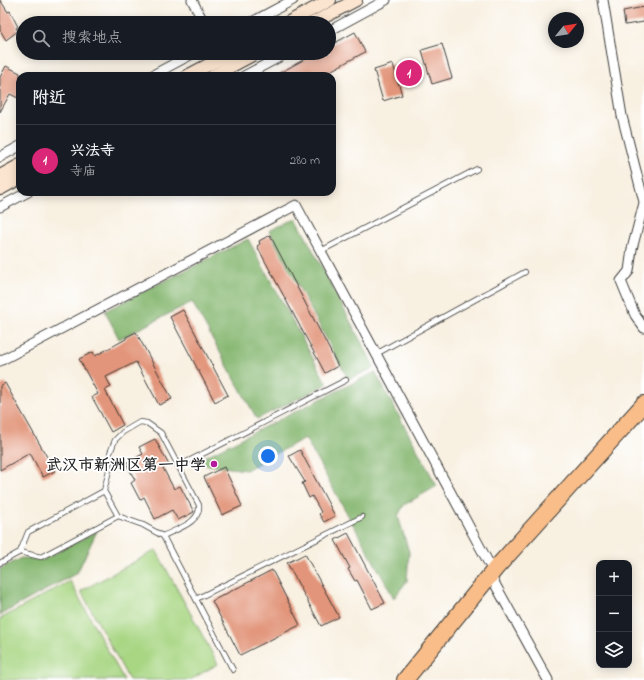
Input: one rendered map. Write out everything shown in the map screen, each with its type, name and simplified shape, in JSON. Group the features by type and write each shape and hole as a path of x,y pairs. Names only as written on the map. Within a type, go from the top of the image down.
{"highway":[{"path":"405,680 491,573 644,404"}],"main road":[{"path":"300,16 330,0"},
{"path":"326,16 356,0"},
{"path":"195,72 215,60"},
{"path":"220,72 243,60"},
{"path":"0,176 16,167"},
{"path":"0,189 16,180"}],"street":[{"path":"192,0 200,16"},
{"path":"263,16 293,0"},
{"path":"336,27 386,0"},
{"path":"603,0 622,116 644,202 632,249 629,271 621,280 636,315 644,328"},
{"path":"158,72 181,60"},
{"path":"251,72 274,60"},
{"path":"0,157 16,148"},
{"path":"0,207 21,196"},
{"path":"0,361 296,204 548,680"}],"lane":[{"path":"321,251 477,169"},
{"path":"376,354 525,272"},
{"path":"178,466 346,380"},
{"path":"163,536 193,521 199,512 199,505 161,433 152,425 140,422 122,432 115,440 110,453 109,470 104,491 118,516 143,525 163,536 233,670"},
{"path":"0,563 20,552 28,532 104,491"},
{"path":"20,552 41,557 118,516"},
{"path":"196,599 362,517"}],"green space":[{"path":"296,218 375,368 348,379 269,231"},
{"path":"248,239 327,384 257,419 192,302 119,339 105,311"},
{"path":"375,372 437,486 404,505 398,516 409,552 407,581 394,598 305,438 246,470 192,463"},
{"path":"97,531 77,573 0,615 0,569 21,558 43,560"},
{"path":"156,550 218,664 190,680 129,680 81,591"},
{"path":"70,581 124,680 0,680 0,619"}],"building":[{"path":"0,0 8,12 10,11 16,23 16,32 6,40 0,30"},
{"path":"644,7 644,22 625,25 623,11"},
{"path":"355,32 365,52 328,72 281,72 303,60 336,60 336,42"},
{"path":"442,44 452,78 432,84 422,50"},
{"path":"393,64 402,95 383,101 374,70"},
{"path":"6,66 18,72 16,72 16,97 10,94 0,112 0,77"},
{"path":"270,235 338,366 325,373 257,246 260,244 259,241"},
{"path":"183,310 228,395 215,402 170,317"},
{"path":"136,332 172,399 159,405 136,362 106,377 111,387 105,390 123,425 111,432 92,397 98,394 79,359 93,352 95,356"},
{"path":"5,383 55,471 43,477 30,453 0,470 0,386"},
{"path":"155,439 169,465 163,468 174,489 180,486 194,512 178,520 172,510 155,519 144,497 140,500 131,483 135,480 126,463 143,454 139,447"},
{"path":"300,450 335,516 324,522 319,514 321,512 312,496 309,498 302,483 305,482 289,456"},
{"path":"224,467 242,506 222,515 204,477"},
{"path":"348,533 385,603 372,609 357,580 355,581 348,569 350,568 335,540"},
{"path":"305,554 339,617 321,626 287,563"},
{"path":"272,570 300,625 240,655 212,601"}],"place":[{"name":"兴法寺","path":"409,73"},
{"name":"武汉市新洲区第一中学","path":"214,464"}]}
